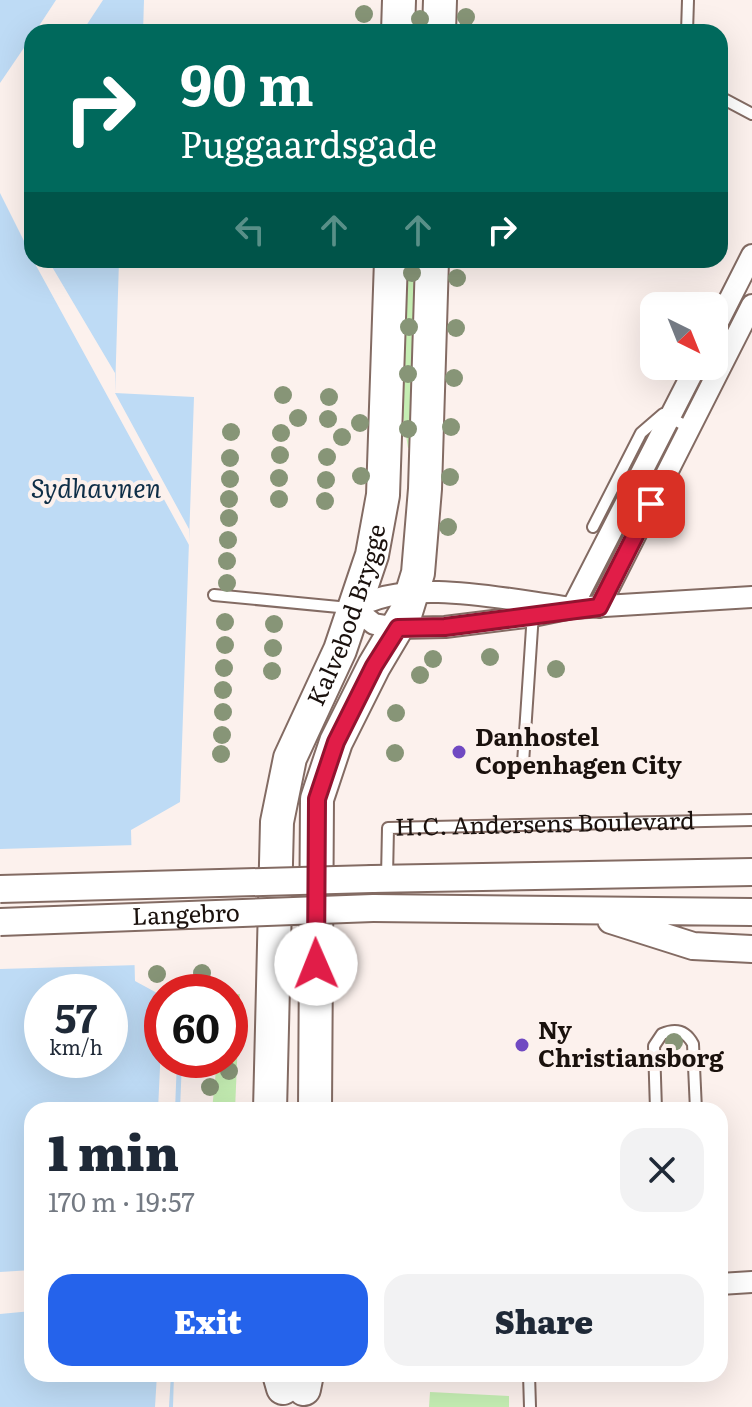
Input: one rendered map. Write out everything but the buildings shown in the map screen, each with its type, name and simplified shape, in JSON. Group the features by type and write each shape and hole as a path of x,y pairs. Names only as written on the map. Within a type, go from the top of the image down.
{"main road":[{"path":"398,24 399,0"},
{"path":"439,24 440,0"},
{"name":"Kalvebod Brygge","path":"270,1102 277,822 282,788 298,736 340,650 372,555 383,495 391,268"},
{"name":"Kalvebod Brygge","path":"315,1102 315,816 322,781 336,742 398,628 413,593 420,556 425,489 432,268"}],"street":[{"path":"728,302 752,255"},
{"path":"599,607 752,305"},
{"path":"572,608 689,380"},
{"path":"533,610 458,593 386,594 355,609 374,624 398,628 445,627 533,610 752,597"},
{"name":"H.C. Andersens Boulevard","path":"380,879 752,872"},
{"name":"Langebro","path":"0,889 380,879"},
{"name":"Langebro","path":"0,922 373,908 588,912"},
{"path":"588,912 752,912"},
{"path":"588,912 693,946 752,949"},
{"path":"728,1284 752,1282"}],"lane":[{"path":"687,24 688,0"},
{"path":"728,101 752,114"},
{"path":"593,527 641,433 663,414 690,428"},
{"path":"214,595 355,609"},
{"path":"523,763 533,610"},
{"name":"H.C. Andersens Boulevard","path":"380,879 388,828 752,820"},
{"path":"656,1102 654,1046 662,1034 675,1030 687,1035 693,1044 696,1102"},
{"path":"529,1382 530,1407"}],"green space":[{"path":"405,268 419,268 414,447 408,448 401,404"},
{"path":"215,1078 236,1078 235,1102 213,1102"},
{"path":"430,1392 509,1396 509,1407 429,1407"}],"water":[{"name":"Sydhavnen","path":"0,0 144,0 143,24 24,24 24,268 119,268 115,393 194,397 180,802 131,830 135,981 144,986 144,1078 181,1078 180,1102 24,1102 24,1382 174,1382 173,1407 0,1407"}],"pier":[{"path":"56,0 103,0 87,24 40,24"},
{"path":"24,48 24,241 0,193 0,83"},
{"path":"37,268 53,268 115,373 115,393 189,529 189,545"},
{"path":"136,845 139,965 0,969 0,849"},
{"path":"159,1078 176,1078 175,1102 158,1102"},
{"path":"24,1270 24,1312 0,1314 0,1272"},
{"path":"157,1382 171,1382 169,1407 155,1407"}],"place":[{"name":"Danhostel Copenhagen City","path":"459,752"},
{"name":"Ny Christiansborg","path":"522,1045"}],"route":[{"path":"316,964 317,799 336,742 374,666 398,628 445,627 572,608 599,607 651,504"}]}
